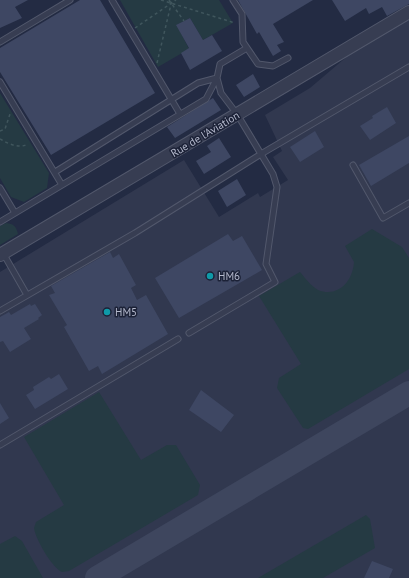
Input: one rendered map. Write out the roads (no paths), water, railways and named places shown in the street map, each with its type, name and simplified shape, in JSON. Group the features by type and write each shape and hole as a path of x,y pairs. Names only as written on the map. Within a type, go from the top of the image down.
{"street":[{"name":"Rue de l'Aviation","path":"2,254 409,12"}],"lane":[{"path":"0,42 70,0"},
{"path":"112,0 180,114"},
{"path":"233,0 242,14 243,42 258,64 273,66 288,58"},
{"path":"0,222 206,98 217,78 220,64 247,48"},
{"path":"0,311 134,233 261,154 409,67"},
{"path":"190,332 275,282 266,264 277,187 273,174 237,114 221,93 217,78"},
{"path":"55,172 198,83 217,78"},
{"path":"0,82 62,185"},
{"path":"353,165 383,218 409,202"},
{"path":"0,188 15,213"},
{"path":"2,254 27,295"},
{"path":"0,445 178,339"}],"place":[{"name":"HM6","path":"210,276"},
{"name":"HM5","path":"107,312"}]}
